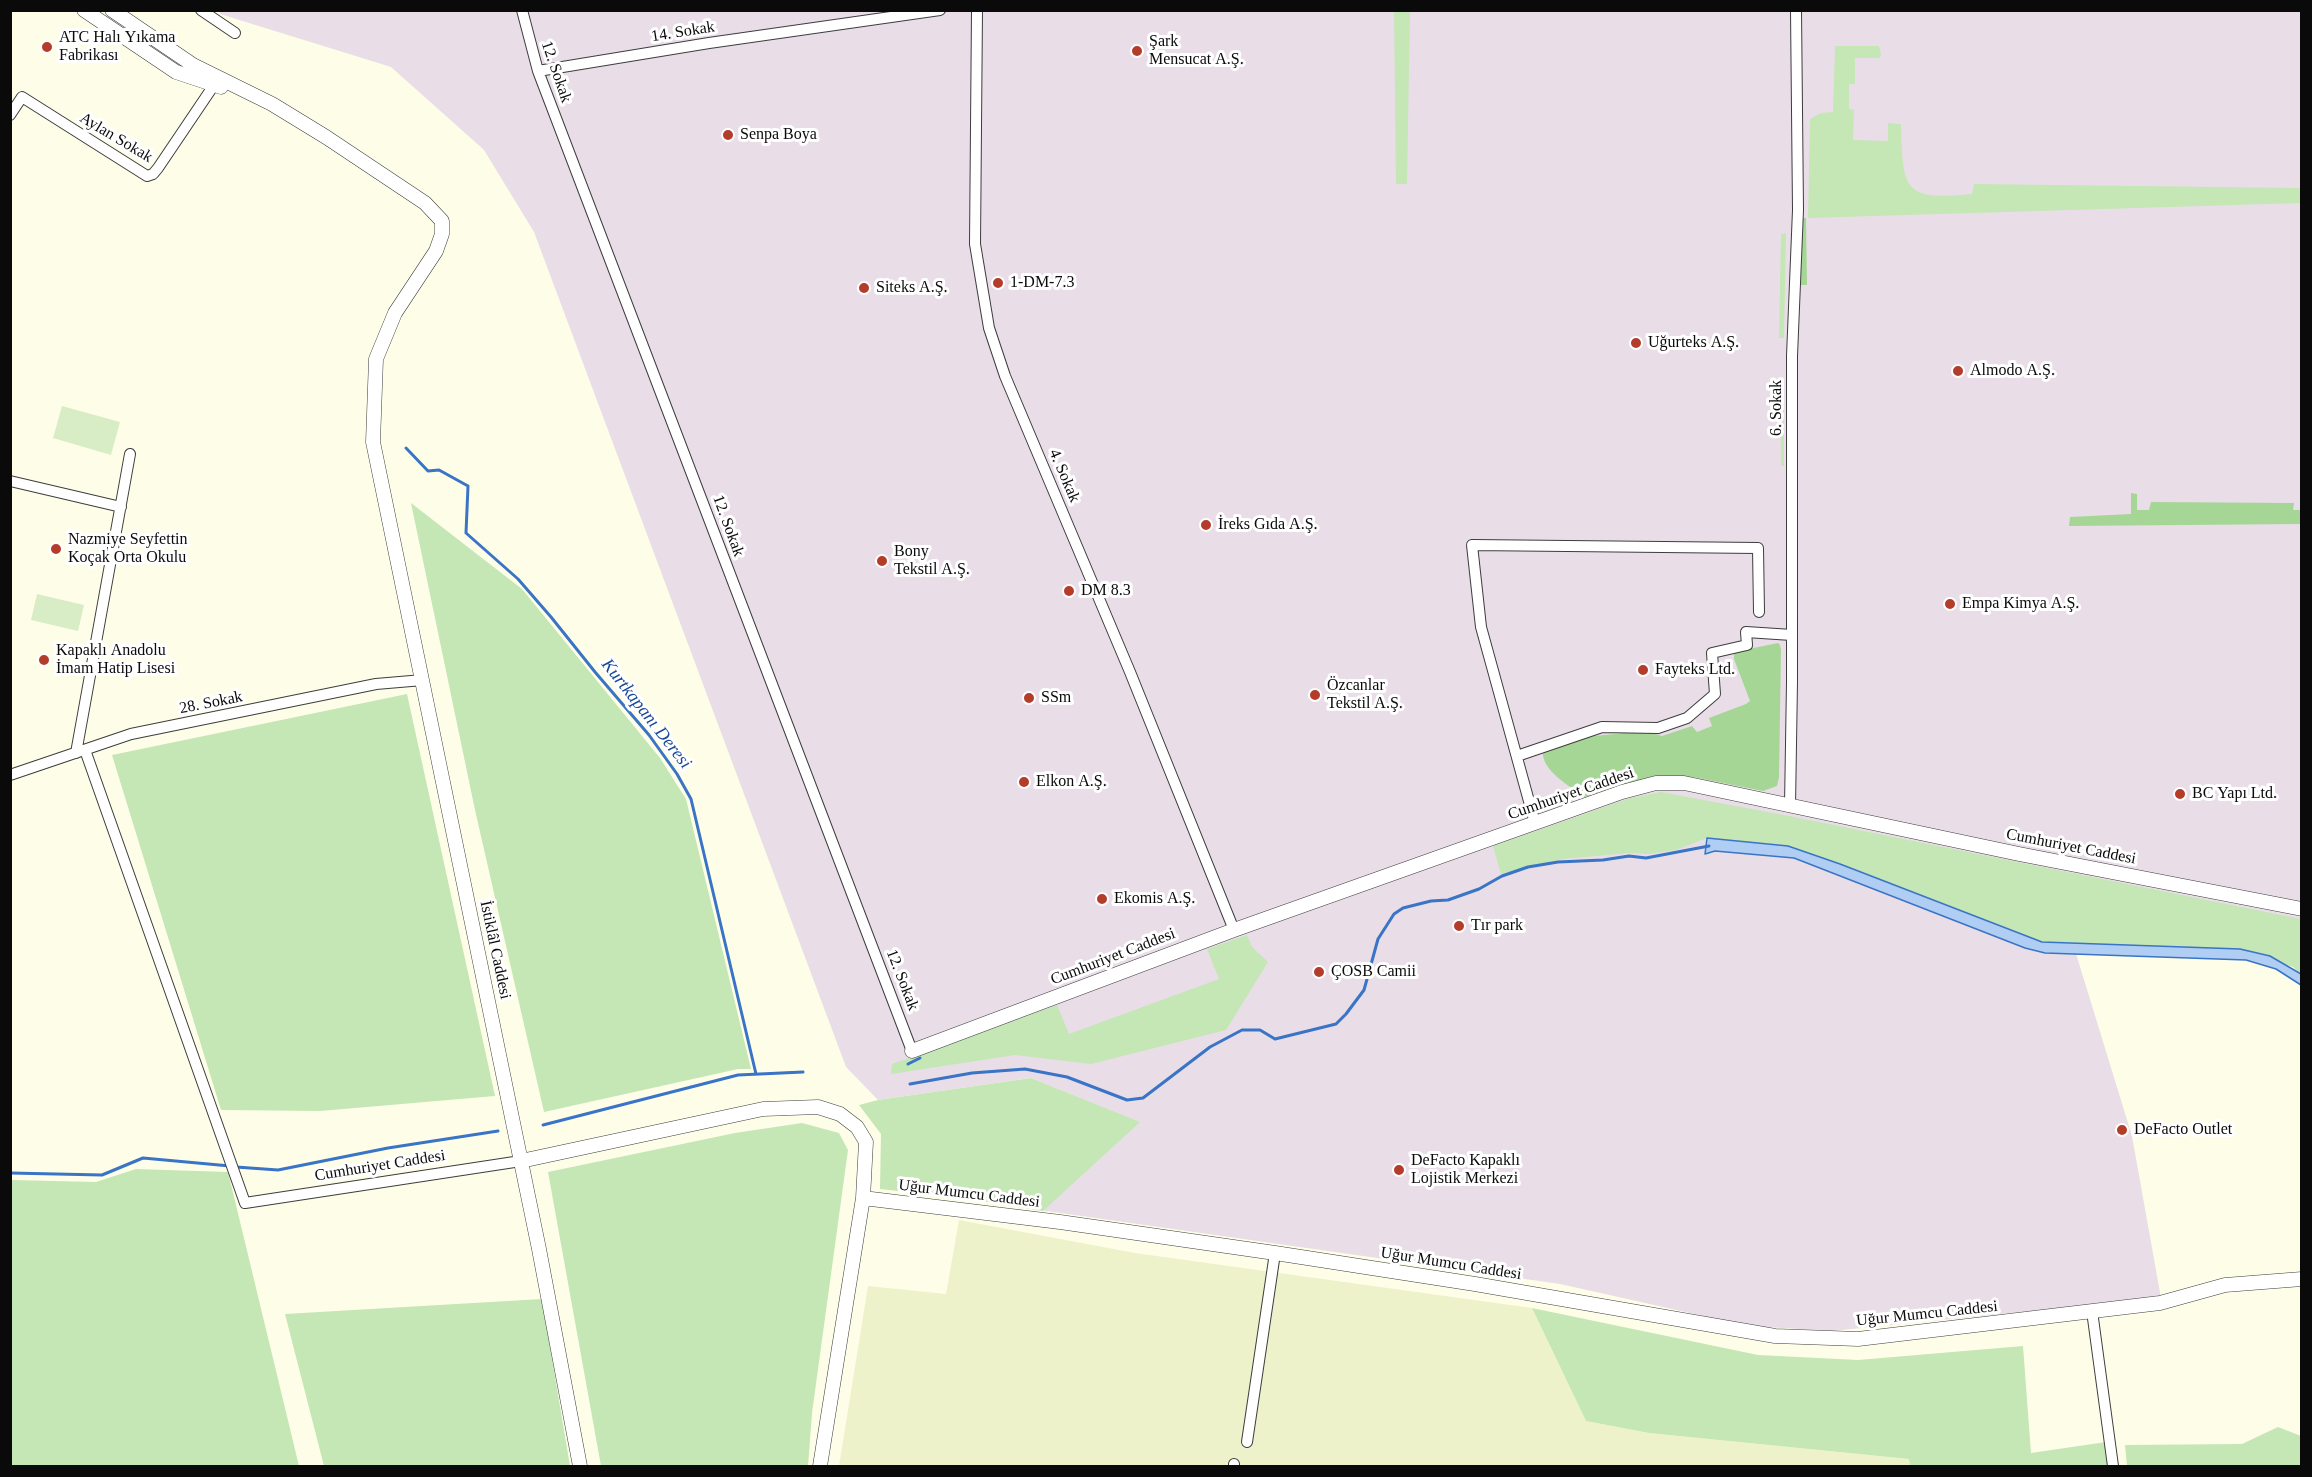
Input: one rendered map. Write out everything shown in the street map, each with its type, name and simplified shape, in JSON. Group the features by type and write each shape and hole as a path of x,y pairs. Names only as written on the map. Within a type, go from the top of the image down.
{"street":[{"path":"84,10 176,72 272,104"},
{"path":"112,10 193,65 272,104"},
{"path":"201,10 235,33"},
{"path":"214,10 219,23"},
{"name":"12. Sokak","path":"522,10 538,71 912,1050"},
{"name":"14. Sokak","path":"538,71 709,43 940,10"},
{"name":"4. Sokak","path":"977,10 975,244 989,328 1005,376 1130,672 1234,930"},
{"name":"6. Sokak","path":"1790,806 1792,356 1798,210 1796,10"},
{"name":"Aylan Sokak","path":"10,115 22,97 147,176 153,174 158,168 214,85"},
{"name":"İstiklâl Caddesi","path":"272,104 425,203 442,221 442,234 436,251 395,313 376,359 373,442 521,1161 579,1467"},
{"path":"81,751 130,454"},
{"path":"10,481 121,507"},
{"path":"1535,823 1481,627 1472,545 1758,548 1759,612"},
{"path":"1517,756 1602,727 1658,728 1687,718 1715,694 1712,653 1747,645 1746,632 1792,635"},
{"name":"28. Sokak","path":"10,775 143,732 376,684 423,680"},
{"name":"Cumhuriyet Caddesi","path":"81,751 245,1203 521,1161"},
{"name":"Cumhuriyet Caddesi","path":"912,1050 1234,930 1622,792 1667,782 1684,783 2301,909"},
{"path":"521,1161 763,1109 818,1107 840,1114 857,1126 866,1142 863,1198 820,1467"},
{"name":"Uğur Mumcu Caddesi","path":"863,1198 1060,1222 1275,1253 1475,1284 1775,1336 1858,1339 2160,1303 2225,1285 2301,1279"},
{"path":"1247,1442 1275,1253"},
{"path":"2092,1311 2113,1467"}],"shaded area":[{"path":"219,11 2301,11 2301,932 2070,934 2132,1136 2161,1298 1832,1331 1748,1326 1560,1284 1039,1210 1139,1122 1031,1078 878,1100 846,1067 534,232 484,150 391,67 220,14"}],"green space":[{"path":"1394,11 1410,11 1407,184 1396,184"},
{"path":"1835,46 1879,46 1880,58 1855,58 1855,84 1849,84 1849,109 1854,110 1853,140 1888,141 1888,123 1901,124 1906,177 1911,186 1919,192 1949,196 1972,194 1974,184 2301,188 2301,203 1808,218 1810,119 1821,113 1833,112"},
{"path":"1799,218 1806,218 1807,285 1800,285"},
{"path":"1786,233 1784,338 1779,338 1781,234"},
{"path":"1784,384 1784,466 1781,466 1780,385"},
{"path":"62,406 120,422 111,455 53,438"},
{"path":"2131,493 2137,494 2137,510 2149,510 2151,502 2294,503 2293,510 2301,510 2301,524 2069,526 2070,517 2131,514"},
{"path":"411,503 522,589 660,758 686,799 751,1069 738,1069 544,1112 475,810"},
{"path":"37,594 84,605 78,631 31,620"},
{"path":"1778,643 1781,650 1777,786 1763,791 1693,777 1656,776 1584,797 1557,777 1546,764 1543,750 1593,736 1647,731 1662,736 1692,726 1697,732 1712,726 1709,718 1750,701 1734,659 1734,652"},
{"path":"407,694 495,1096 320,1111 221,1110 112,755"},
{"path":"2300,724 2302,724 2301,833"},
{"path":"1661,792 2301,919 2301,974 2293,967 2240,949 2042,942 1788,846 1707,838 1676,850 1649,854 1629,853 1562,859 1501,874 1493,846 1630,798"},
{"path":"1247,935 1252,947 1268,962 1226,1030 1091,1064 1015,1055 891,1074 892,1064 1057,1005 1069,1034 1219,979 1207,949"},
{"path":"1031,1078 1140,1122 1043,1211 962,1198 880,1189 881,1134 859,1105 878,1100"},
{"path":"802,1123 839,1133 848,1150 812,1413 808,1466 601,1466 548,1172 735,1133"},
{"path":"136,1169 228,1172 299,1466 11,1466 11,1180 96,1182"},
{"path":"959,1220 1135,1253 1532,1308 1586,1421 1649,1433 1909,1459 1910,1466 839,1466 868,1286 946,1294"},
{"path":"542,1299 570,1466 324,1466 285,1314"},
{"path":"1532,1308 1758,1355 1858,1360 2023,1346 2031,1453 2106,1442 2109,1466 1910,1466 1909,1459 1649,1433 1586,1421"},
{"path":"2278,1427 2301,1436 2301,1466 2127,1466 2125,1445 2242,1444"}],"water":[{"path":"1707,838 1788,846 2042,942 2240,949 2270,956 2301,974 2301,985 2276,969 2246,960 2045,953 2025,948 1794,858 1715,851 1705,854"}],"waterway":[{"name":"Kurtkapanı Deresi","path":"406,448 428,471 439,470 468,486 466,533 518,579 551,617 649,735 677,774 691,799 756,1074"},
{"path":"910,1084 972,1073 1025,1069 1067,1077 1127,1100 1143,1098 1210,1047 1242,1030 1260,1030 1275,1039 1336,1024 1364,990 1378,939 1394,914 1403,908 1431,901 1448,900 1528,867 1629,856 1646,858 1709,846"},
{"path":"908,1064 920,1058"},
{"path":"543,1125 738,1075 803,1072"},
{"path":"236,1167 278,1170 388,1148 498,1131"},
{"path":"10,1173 102,1175 143,1158 230,1166"}],"place":[{"name":"ATC Halı Yıkama Fabrikası","path":"47,47"},
{"name":"Şark Mensucat A.Ş.","path":"1137,51"},
{"name":"Senpa Boya","path":"728,135"},
{"name":"1-DM-7.3","path":"998,283"},
{"name":"Siteks A.Ş.","path":"864,288"},
{"name":"Uğurteks A.Ş.","path":"1636,343"},
{"name":"Almodo A.Ş.","path":"1958,371"},
{"name":"İreks Gıda A.Ş.","path":"1206,525"},
{"name":"Nazmiye Seyfettin Koçak Orta Okulu","path":"56,549"},
{"name":"Bony Tekstil A.Ş.","path":"882,561"},
{"name":"DM 8.3","path":"1069,591"},
{"name":"Empa Kimya A.Ş.","path":"1950,604"},
{"name":"Kapaklı Anadolu İmam Hatip Lisesi","path":"44,660"},
{"name":"Fayteks Ltd.","path":"1643,670"},
{"name":"Özcanlar Tekstil A.Ş.","path":"1315,695"},
{"name":"SSm","path":"1029,698"},
{"name":"Elkon A.Ş.","path":"1024,782"},
{"name":"BC Yapı Ltd.","path":"2180,794"},
{"name":"Ekomis A.Ş.","path":"1102,899"},
{"name":"Tır park","path":"1459,926"},
{"name":"ÇOSB Camii","path":"1319,972"},
{"name":"DeFacto Outlet","path":"2122,1130"},
{"name":"DeFacto Kapaklı Lojistik Merkezi","path":"1399,1170"}]}
